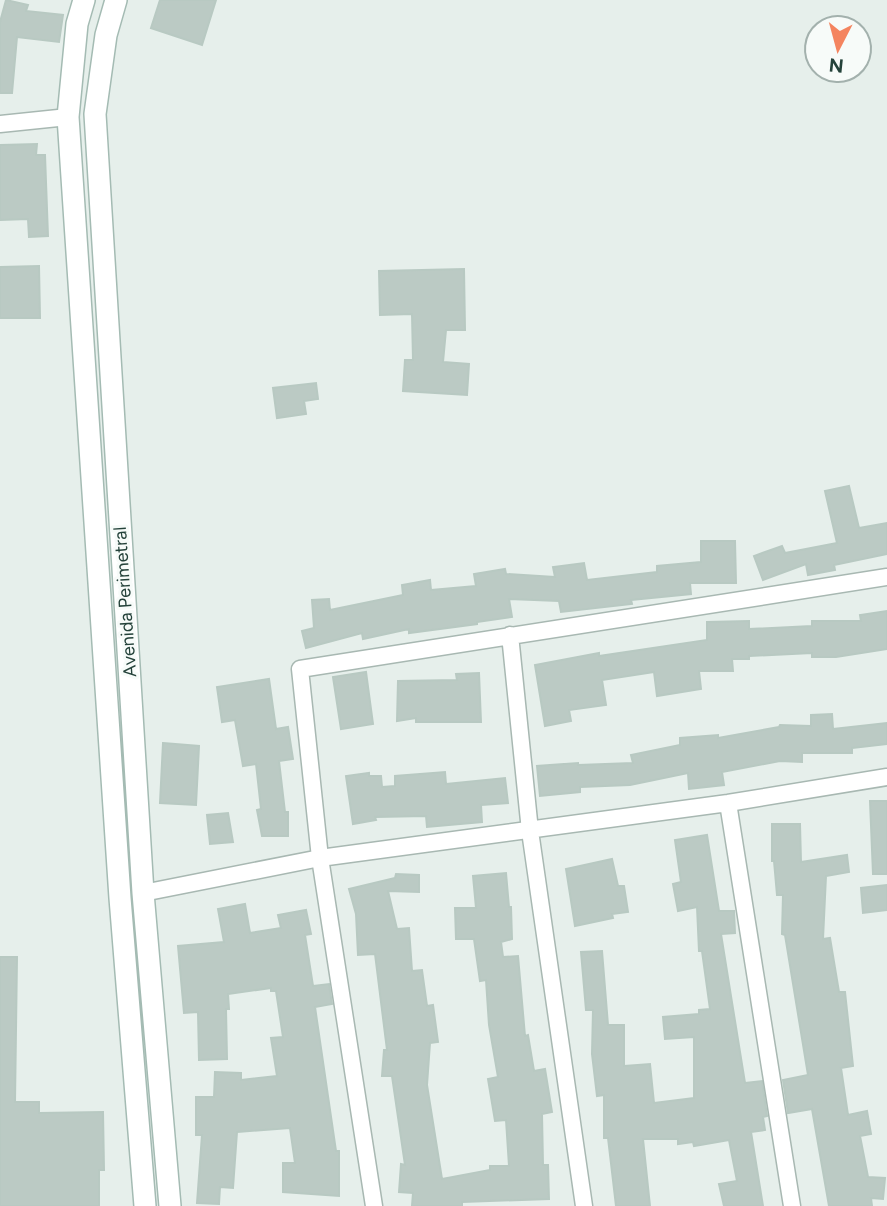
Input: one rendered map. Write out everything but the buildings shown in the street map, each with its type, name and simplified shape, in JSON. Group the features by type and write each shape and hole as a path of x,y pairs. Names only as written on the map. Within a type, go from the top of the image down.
{"main road":[{"name":"Avenida Perimetral","path":"85,0 77,24 68,117 120,898 145,1206"},
{"name":"Avenida Perimetral","path":"116,0 106,35 95,114 143,893 170,1206"}],"street":[{"path":"0,124 68,117"},
{"path":"374,1206 320,858 300,669 887,577"},
{"path":"509,635 530,831 584,1206"},
{"path":"143,893 320,858 728,803 887,777"},
{"path":"728,803 792,1206"}]}
